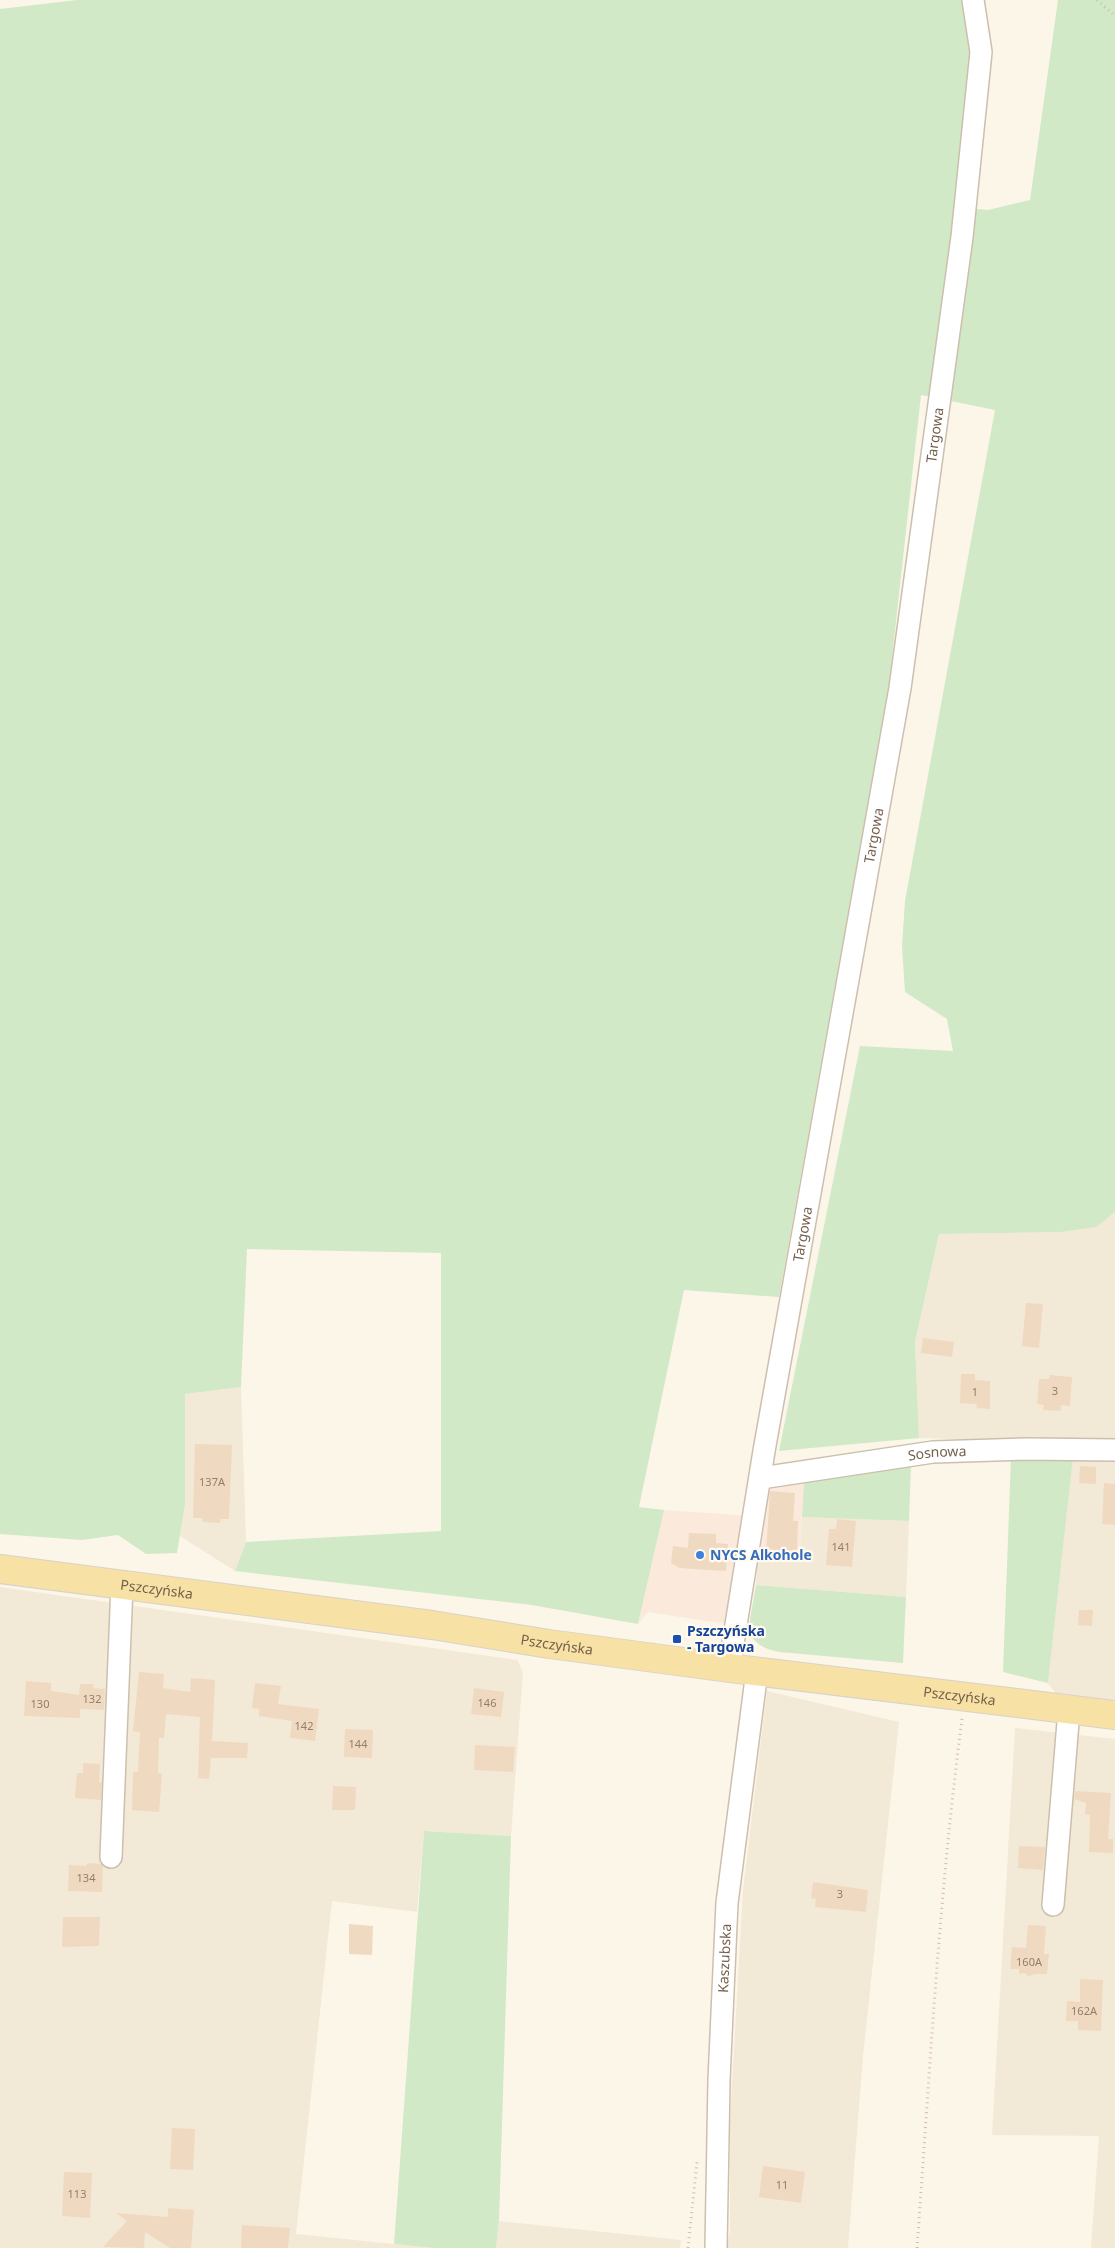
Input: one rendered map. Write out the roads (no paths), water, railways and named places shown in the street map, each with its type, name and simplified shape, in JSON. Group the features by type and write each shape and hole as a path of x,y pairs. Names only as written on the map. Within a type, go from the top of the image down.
{"main road":[{"name":"Pszczyńska","path":"0,1569 432,1625 549,1644 729,1668 1115,1715"}],"street":[{"name":"Targowa","path":"729,1668 902,679 962,237 981,52 973,0"},
{"name":"Sosnowa","path":"761,1478 933,1452 1028,1449 1115,1450"},
{"path":"111,1857 122,1585"},
{"name":"Kaszubska","path":"716,2248 719,2080 727,1903 757,1671"},
{"path":"1053,1905 1068,1710"}],"place":[{"name":"NYCS Alkohole","path":"700,1555"},
{"name":"Pszczyńska - Targowa","path":"677,1639"}]}
